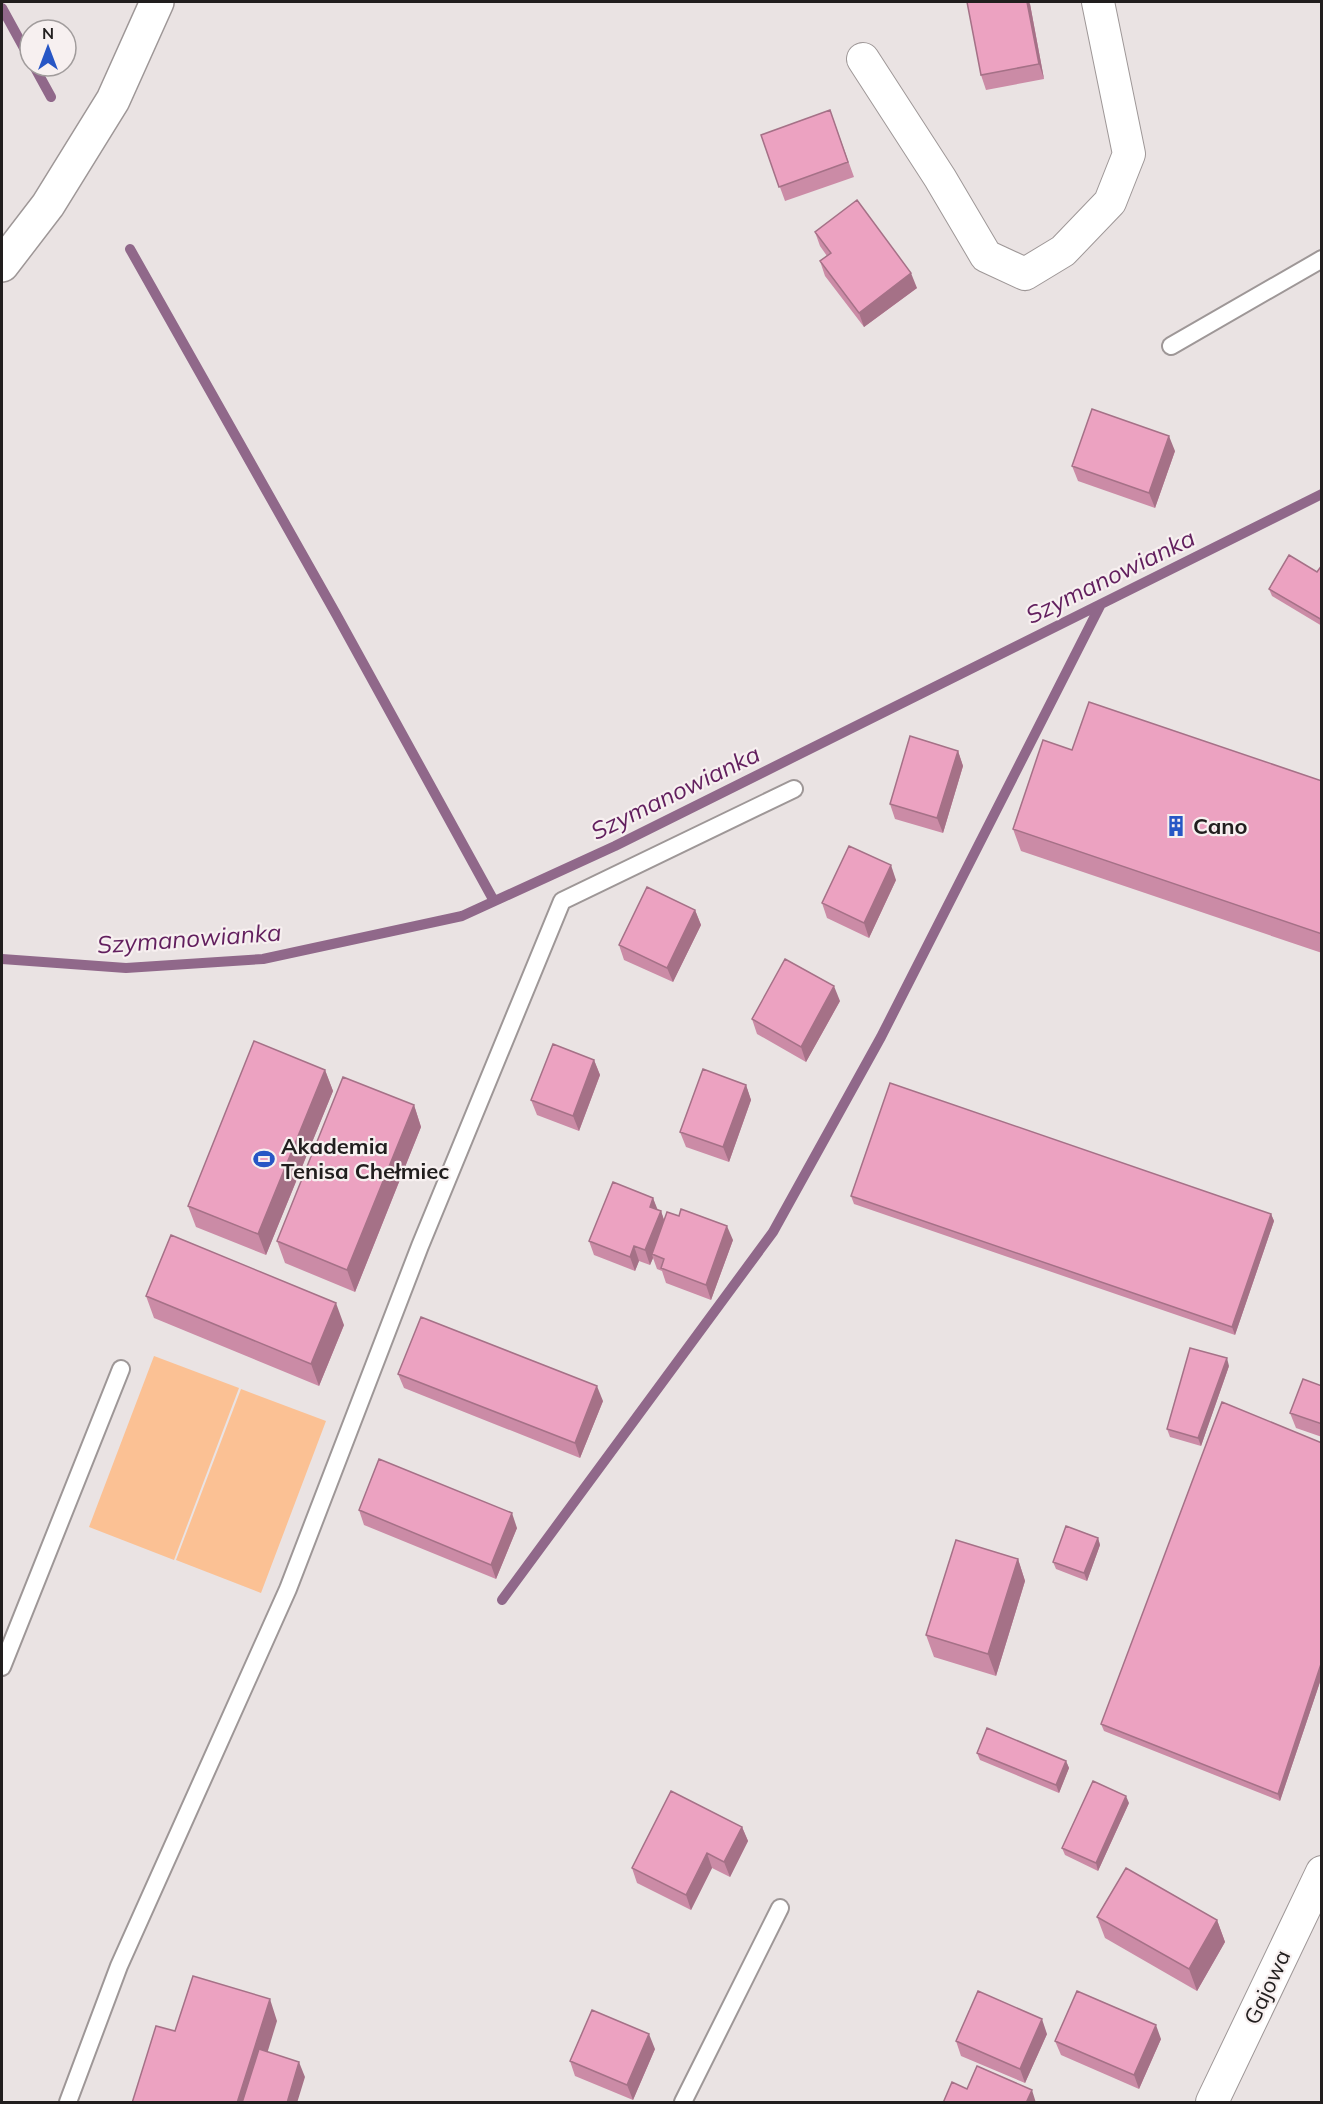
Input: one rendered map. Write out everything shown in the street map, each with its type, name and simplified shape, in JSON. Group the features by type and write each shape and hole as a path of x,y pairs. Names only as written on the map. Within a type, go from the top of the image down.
{"main road":[{"path":"2,265 48,206 112,100 157,2"}],"street":[{"path":"863,59 940,178 986,256 1025,274 1063,251 1110,202 1129,154 1098,2"},
{"name":"Gajowa","path":"1212,2103 1322,1872"}],"lane":[{"path":"1171,346 1322,259"},
{"path":"68,2103 119,1966 288,1589 420,1246 562,901 794,789"},
{"path":"2,1667 121,1370"},
{"path":"683,2103 780,1908"}],"shaded area":[{"path":"154,1356 239,1388 174,1560 89,1527"},
{"path":"241,1389 326,1421 261,1593 176,1560"}],"building":[{"path":"967,2 1027,2 1039,64 981,75"},
{"path":"830,110 848,162 779,187 761,135"},
{"path":"857,200 911,273 859,313 820,261 831,253 815,232"},
{"path":"1092,409 1169,436 1149,493 1072,466"},
{"path":"1289,555 1317,572 1322,565 1322,620 1269,589"},
{"name":"Cano","path":"1089,702 1322,781 1322,934 1013,829 1043,740 1072,750"},
{"path":"910,736 958,751 937,818 890,804"},
{"path":"849,846 891,865 864,923 822,903"},
{"path":"647,887 695,910 667,968 619,945"},
{"path":"785,959 834,986 801,1047 752,1019"},
{"name":"Akademia Tenisa Chełmiec","path":"254,1041 325,1070 258,1234 188,1206"},
{"path":"553,1044 594,1060 573,1116 531,1100"},
{"path":"703,1069 746,1085 723,1147 680,1132"},
{"path":"343,1077 414,1105 347,1270 277,1241"},
{"path":"890,1083 1271,1214 1232,1327 851,1196"},
{"path":"613,1182 653,1198 650,1207 661,1211 645,1250 634,1246 630,1257 589,1241"},
{"path":"681,1209 727,1226 706,1285 661,1268 664,1259 652,1254 667,1212 679,1216"},
{"path":"171,1235 336,1303 311,1364 146,1296"},
{"path":"421,1317 597,1386 575,1443 398,1374"},
{"path":"1190,1348 1227,1358 1198,1438 1167,1429"},
{"path":"1303,1379 1322,1386 1322,1424 1290,1413"},
{"path":"1222,1402 1322,1443 1322,1661 1278,1794 1101,1724"},
{"path":"379,1459 512,1513 491,1565 359,1510"},
{"path":"1066,1526 1098,1538 1084,1573 1053,1562"},
{"path":"956,1540 1018,1559 988,1654 926,1635"},
{"path":"987,1728 1066,1761 1056,1785 977,1753"},
{"path":"1093,1781 1126,1796 1096,1863 1062,1848"},
{"path":"671,1791 742,1827 724,1862 707,1853 686,1895 632,1868"},
{"path":"1126,1868 1217,1920 1189,1969 1097,1917"},
{"path":"193,1976 270,1999 237,2103 132,2103 156,2026 175,2031"},
{"path":"978,1991 1042,2019 1020,2069 956,2041"},
{"path":"1077,1991 1156,2025 1134,2075 1055,2041"},
{"path":"592,2010 649,2034 627,2085 570,2061"},
{"path":"259,2049 299,2062 287,2103 242,2103"},
{"path":"977,2066 1032,2090 1026,2103 943,2103 952,2082 967,2089"}],"waterway":[{"path":"2,8 18,37"},
{"path":"41,78 51,97"},
{"path":"130,249 336,614 494,901"},
{"name":"Szymanowianka","path":"2,959 126,968 263,959 462,916 615,846 1322,494"},
{"path":"502,1600 773,1232 881,1037 1101,604"}],"place":[{"name":"Cano","path":"1176,826"},
{"name":"Akademia Tenisa Chełmiec","path":"264,1159"}]}
